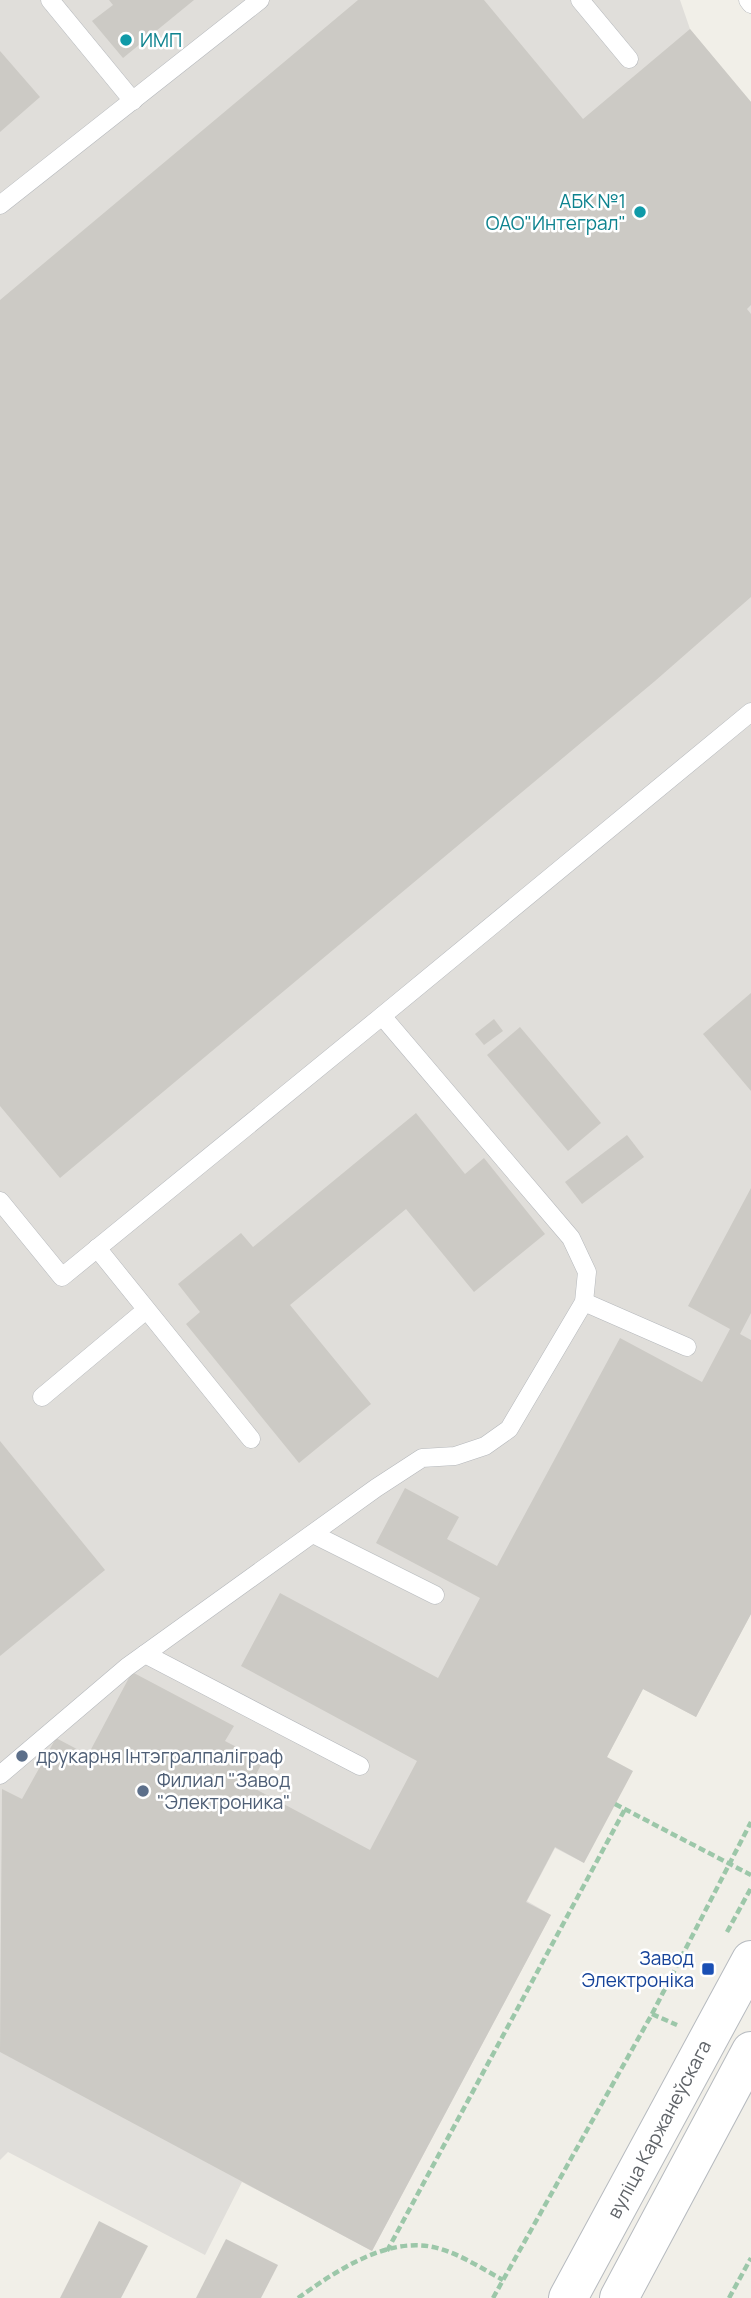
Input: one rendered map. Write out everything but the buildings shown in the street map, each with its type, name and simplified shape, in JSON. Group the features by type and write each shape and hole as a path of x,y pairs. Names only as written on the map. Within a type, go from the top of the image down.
{"main road":[{"name":"вуліца Каржанеўскага","path":"568,2298 751,1960"},
{"path":"619,2298 751,2050"}],"lane":[{"path":"50,0 133,101"},
{"path":"0,205 260,0"},
{"path":"580,0 629,59"},
{"path":"0,1201 62,1277 751,712"},
{"path":"0,1775 145,1654 422,1458 455,1456 485,1446 509,1429 584,1302 587,1272 571,1238 382,1016"},
{"path":"97,1248 251,1439"},
{"path":"584,1302 687,1347"},
{"path":"42,1397 146,1310"},
{"path":"313,1534 435,1595"},
{"path":"145,1654 360,1766"}],"path":[{"path":"615,1804 751,1875"},
{"path":"387,2251 625,1809"},
{"path":"493,2298 652,2014 751,1822"},
{"path":"298,2298 339,2269 387,2251 413,2245 434,2247 503,2280"},
{"path":"729,2298 751,2258"}],"shaded area":[{"path":"0,0 680,0 690,29 751,102 751,1614 696,1717 643,1689 607,1757 584,1863 555,1848 527,1901 551,1915 372,2251 242,2182 205,2255 8,2152 0,2160"}],"place":[{"name":"ИМП","path":"126,40"},
{"name":"АБК №1 ОАО\"Интеграл\"","path":"640,212"},
{"name":"друкарня Інтэгралпаліграф","path":"22,1756"},
{"name":"Филиал \"Завод \"Электроника\"","path":"143,1791"},
{"name":"Завод Электроніка","path":"708,1969"}]}
